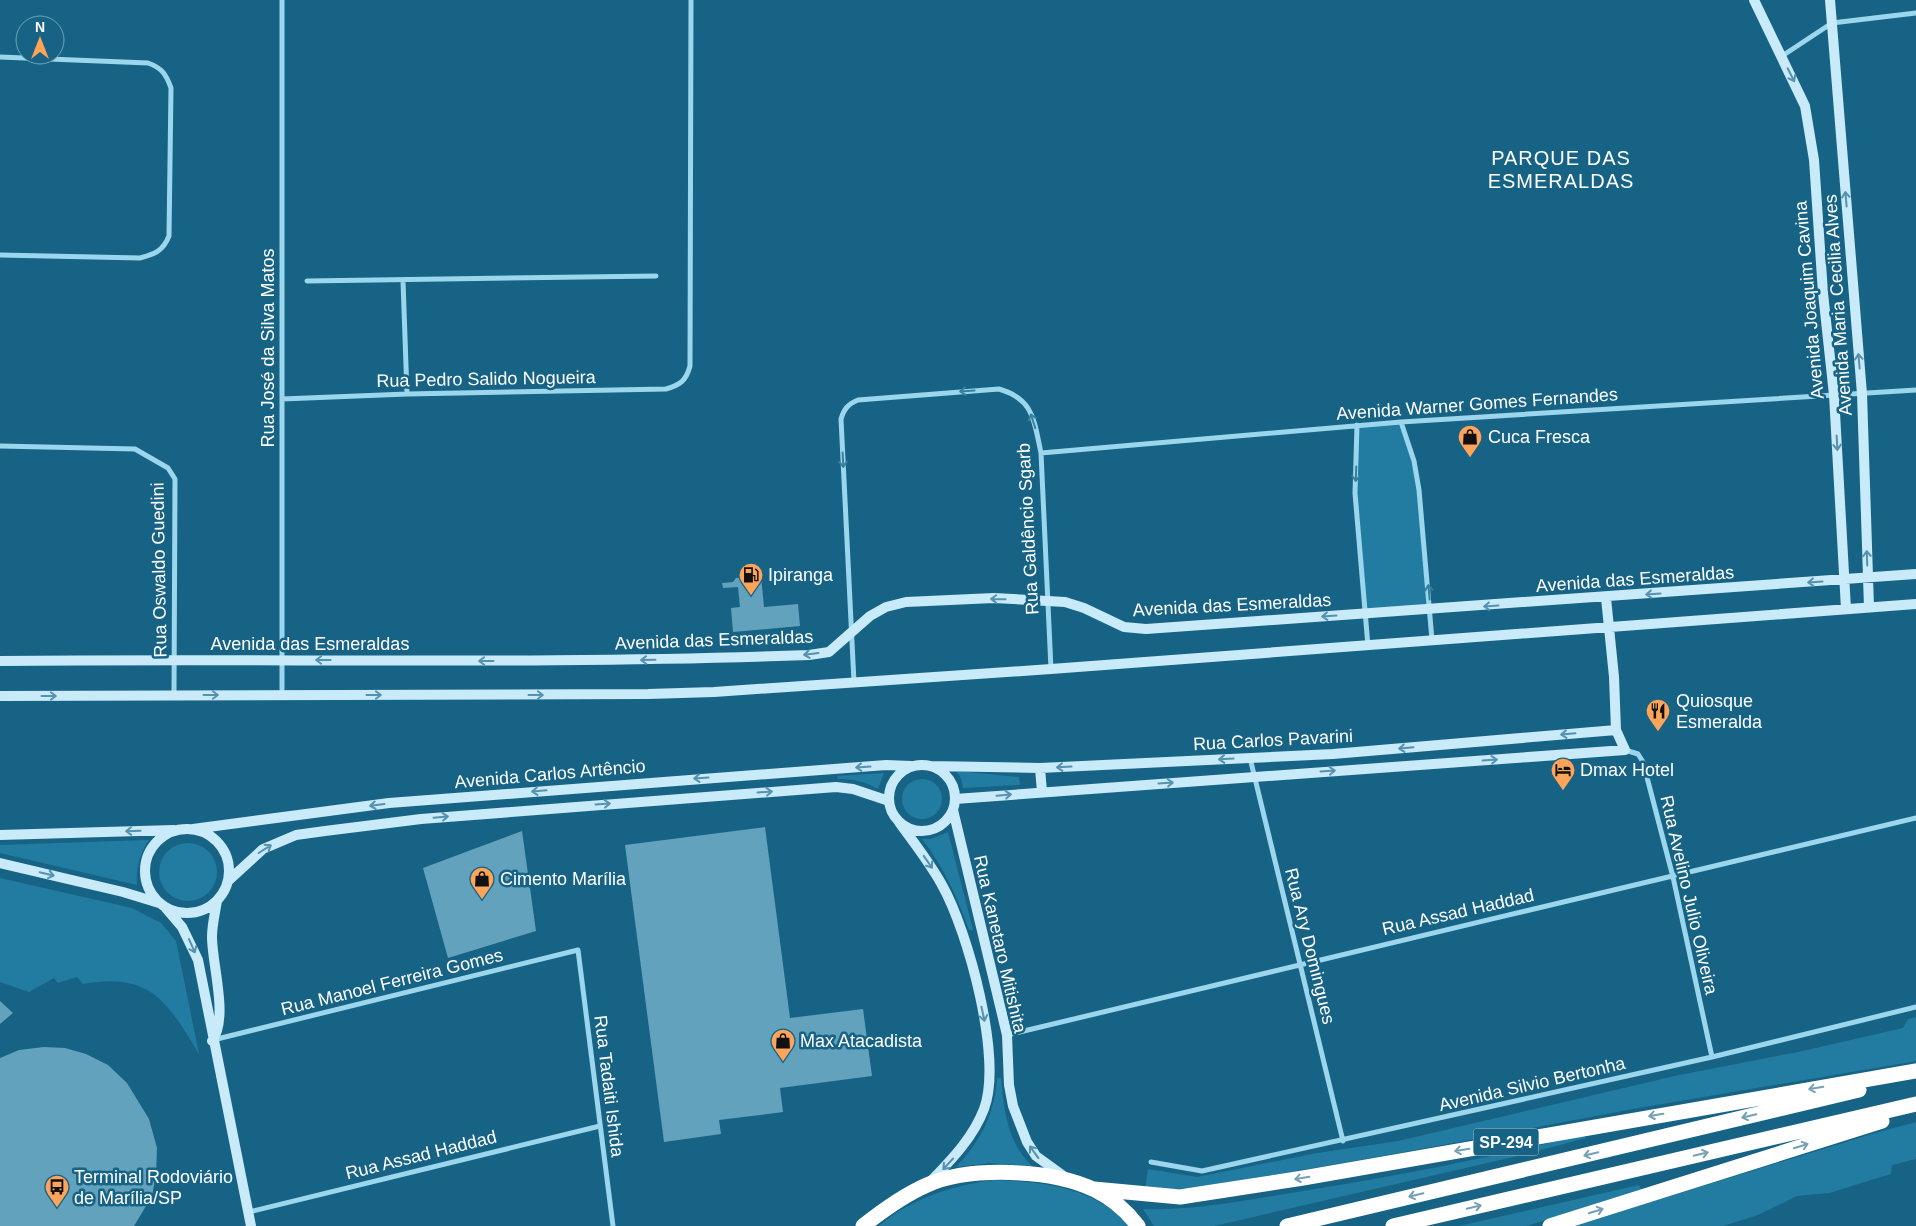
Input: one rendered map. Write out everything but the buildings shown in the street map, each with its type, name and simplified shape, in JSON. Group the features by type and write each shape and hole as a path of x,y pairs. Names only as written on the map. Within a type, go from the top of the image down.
{"highway":[{"name":"SP-294","path":"1094,1190 1180,1197 1303,1178 1916,1070"},
{"name":"SP-294","path":"1287,1226 1916,1077"},
{"path":"1393,1226 1916,1104"},
{"path":"1550,1226 1916,1110"},
{"path":"863,1226 880,1212 928,1184 963,1175 1001,1172 1024,1173 1072,1181 1094,1190 1126,1211 1138,1226"}],"main road":[{"name":"Avenida Joaquim Cavina","path":"1754,0 1805,106 1814,160 1823,293 1834,395 1846,608"},
{"name":"Avenida Maria Cecilia Alves","path":"1830,0 1862,394 1869,607"},
{"name":"Avenida das Esmeraldas","path":"0,661 174,659 551,661 809,655 828,652 841,643 851,632 886,607 906,602 994,598 1065,602 1084,608 1124,627 1146,629 1606,598 1916,574"},
{"path":"1606,598 1616,730 1625,750"},
{"path":"0,696 648,694 1051,669 1916,604"},
{"name":"Rua Carlos Pavarini","path":"930,766 1040,768 1333,754 1616,730"},
{"name":"Rua Carlos Pavarini","path":"954,804 1042,792 1625,750"},
{"name":"Avenida Carlos Artêncio","path":"193,830 399,803 886,765 911,766"},
{"path":"911,766 930,766 941,770 949,778 954,804 944,823 930,830 919,831 908,828 894,816 889,801 890,790 894,780 911,766"},
{"path":"1040,768 1042,792"},
{"name":"Avenida Carlos Artêncio","path":"228,881 263,849 281,840 325,830 421,819 836,787 889,801"},
{"name":"Rua Kanetaro Mitishita","path":"954,804 1007,1035 1009,1086 1019,1125 1036,1156 1072,1181"},
{"name":"Rua Kanetaro Mitishita","path":"899,822 943,886 961,928 984,1019 990,1079 984,1108 976,1126 952,1160 928,1184"},
{"path":"182,830 170,833 160,839 147,860 147,884 153,895 182,927 198,960 212,1040 251,1226"},
{"path":"0,835 193,830 214,839 222,847 228,858 228,881 217,902 212,934 220,1018 218,1033 212,1040"},
{"path":"0,863 124,892 163,905 177,912 192,913 205,909 217,902"}],"street":[{"name":"Rua José da Silva Matos","path":"282,0 282,696"},
{"name":"Rua Pedro Salido Nogueira","path":"282,398 666,389 679,385 686,378 690,366 691,0"},
{"path":"1782,56 1832,23 1916,13"},
{"path":"0,57 148,63 159,67 166,75 171,88 169,236 165,246 156,254 140,258 0,255"},
{"path":"307,281 656,276"},
{"path":"403,280 407,394"},
{"name":"Rua Galdêncio Sgarb","path":"851,632 841,419 843,412 849,404 858,400 999,389 1015,393 1026,404 1034,419 1041,453 1046,601 1051,669"},
{"name":"Avenida Warner Gomes Fernandes","path":"1041,453 1357,425 1916,390"},
{"path":"1401,422 1414,462 1419,490 1431,610 1432,641"},
{"path":"1357,425 1355,493 1368,646"},
{"name":"Rua Oswaldo Guedini","path":"0,446 135,449 168,468 175,479 174,695"},
{"path":"851,632 854,682"},
{"name":"Rua Avelino Julio Oliveira","path":"1625,750 1638,754 1643,762 1673,877 1712,1057"},
{"name":"Rua Ary Domingues","path":"1250,758 1253,777 1343,1141"},
{"name":"Rua Assad Haddad","path":"1007,1035 1300,962 1673,877 1916,818"},
{"name":"Rua Manoel Ferreira Gomes","path":"212,1040 578,950"},
{"name":"Rua Tadaiti Ishida","path":"578,950 614,1226"},
{"name":"Avenida Silvio Bertonha","path":"1152,1162 1202,1171 1712,1057 1916,1007"},
{"name":"Rua Assad Haddad","path":"249,1212 600,1126"}],"shaded area":[{"path":"1401,422 1419,490 1431,610 1364,614 1355,493 1357,425"},
{"path":"956,771 1019,777 1020,785 963,788 961,778"},
{"path":"884,773 878,789 858,781 838,779 837,776"},
{"path":"926,779 933,782 939,788 942,799 941,807 933,816 926,819 918,819 911,816 903,807 902,795 905,788 914,780"},
{"path":"948,832 973,930 969,930 949,883 937,860 922,839 931,839"},
{"path":"149,840 139,861 137,885 0,853 0,845"},
{"path":"182,843 194,843 209,851 217,866 217,878 209,893 194,901 182,901 167,893 159,878 159,866 167,851"},
{"path":"0,878 132,908 161,923 176,941 199,1054 166,1005 141,987 125,982 106,981 83,984 77,977 58,983 54,978 29,992 0,982"},
{"path":"1916,1017 1916,1061 1633,1109 1405,1152 1203,1187 1145,1188 1148,1169 1197,1177 1317,1153 1398,1141 1679,1075 1798,1052 1903,1028 1908,1019"},
{"path":"997,1078 1001,1078 1008,1125 1012,1136 1017,1147 1032,1166 990,1163 956,1167 972,1148 985,1127 993,1104"},
{"path":"1916,1122 1916,1159 1892,1165 1891,1174 1829,1193 1797,1196 1758,1215 1723,1226 1574,1226 1875,1133"},
{"path":"1583,1135 1586,1138 1522,1155 1214,1226 1154,1226 1143,1209 1201,1207 1369,1180 1512,1152"},
{"path":"993,1180 1049,1185 1085,1195 1116,1213 1129,1226 879,1226 918,1201 947,1190"},
{"path":"1639,1185 1641,1189 1527,1226 1459,1226"}],"place":[{"name":"Cuca Fresca","path":"1470,458"},
{"name":"Ipiranga","path":"751,596"},
{"name":"Quiosque Esmeralda","path":"1658,732"},
{"name":"Dmax Hotel","path":"1563,791"},
{"name":"Cimento Marília","path":"482,900"},
{"name":"Max Atacadista","path":"783,1062"},
{"name":"Terminal Rodoviário de Marília/SP","path":"57,1208"}],"district":[{"name":"PARQUE DAS ESMERALDAS","path":"1561,170"}]}
